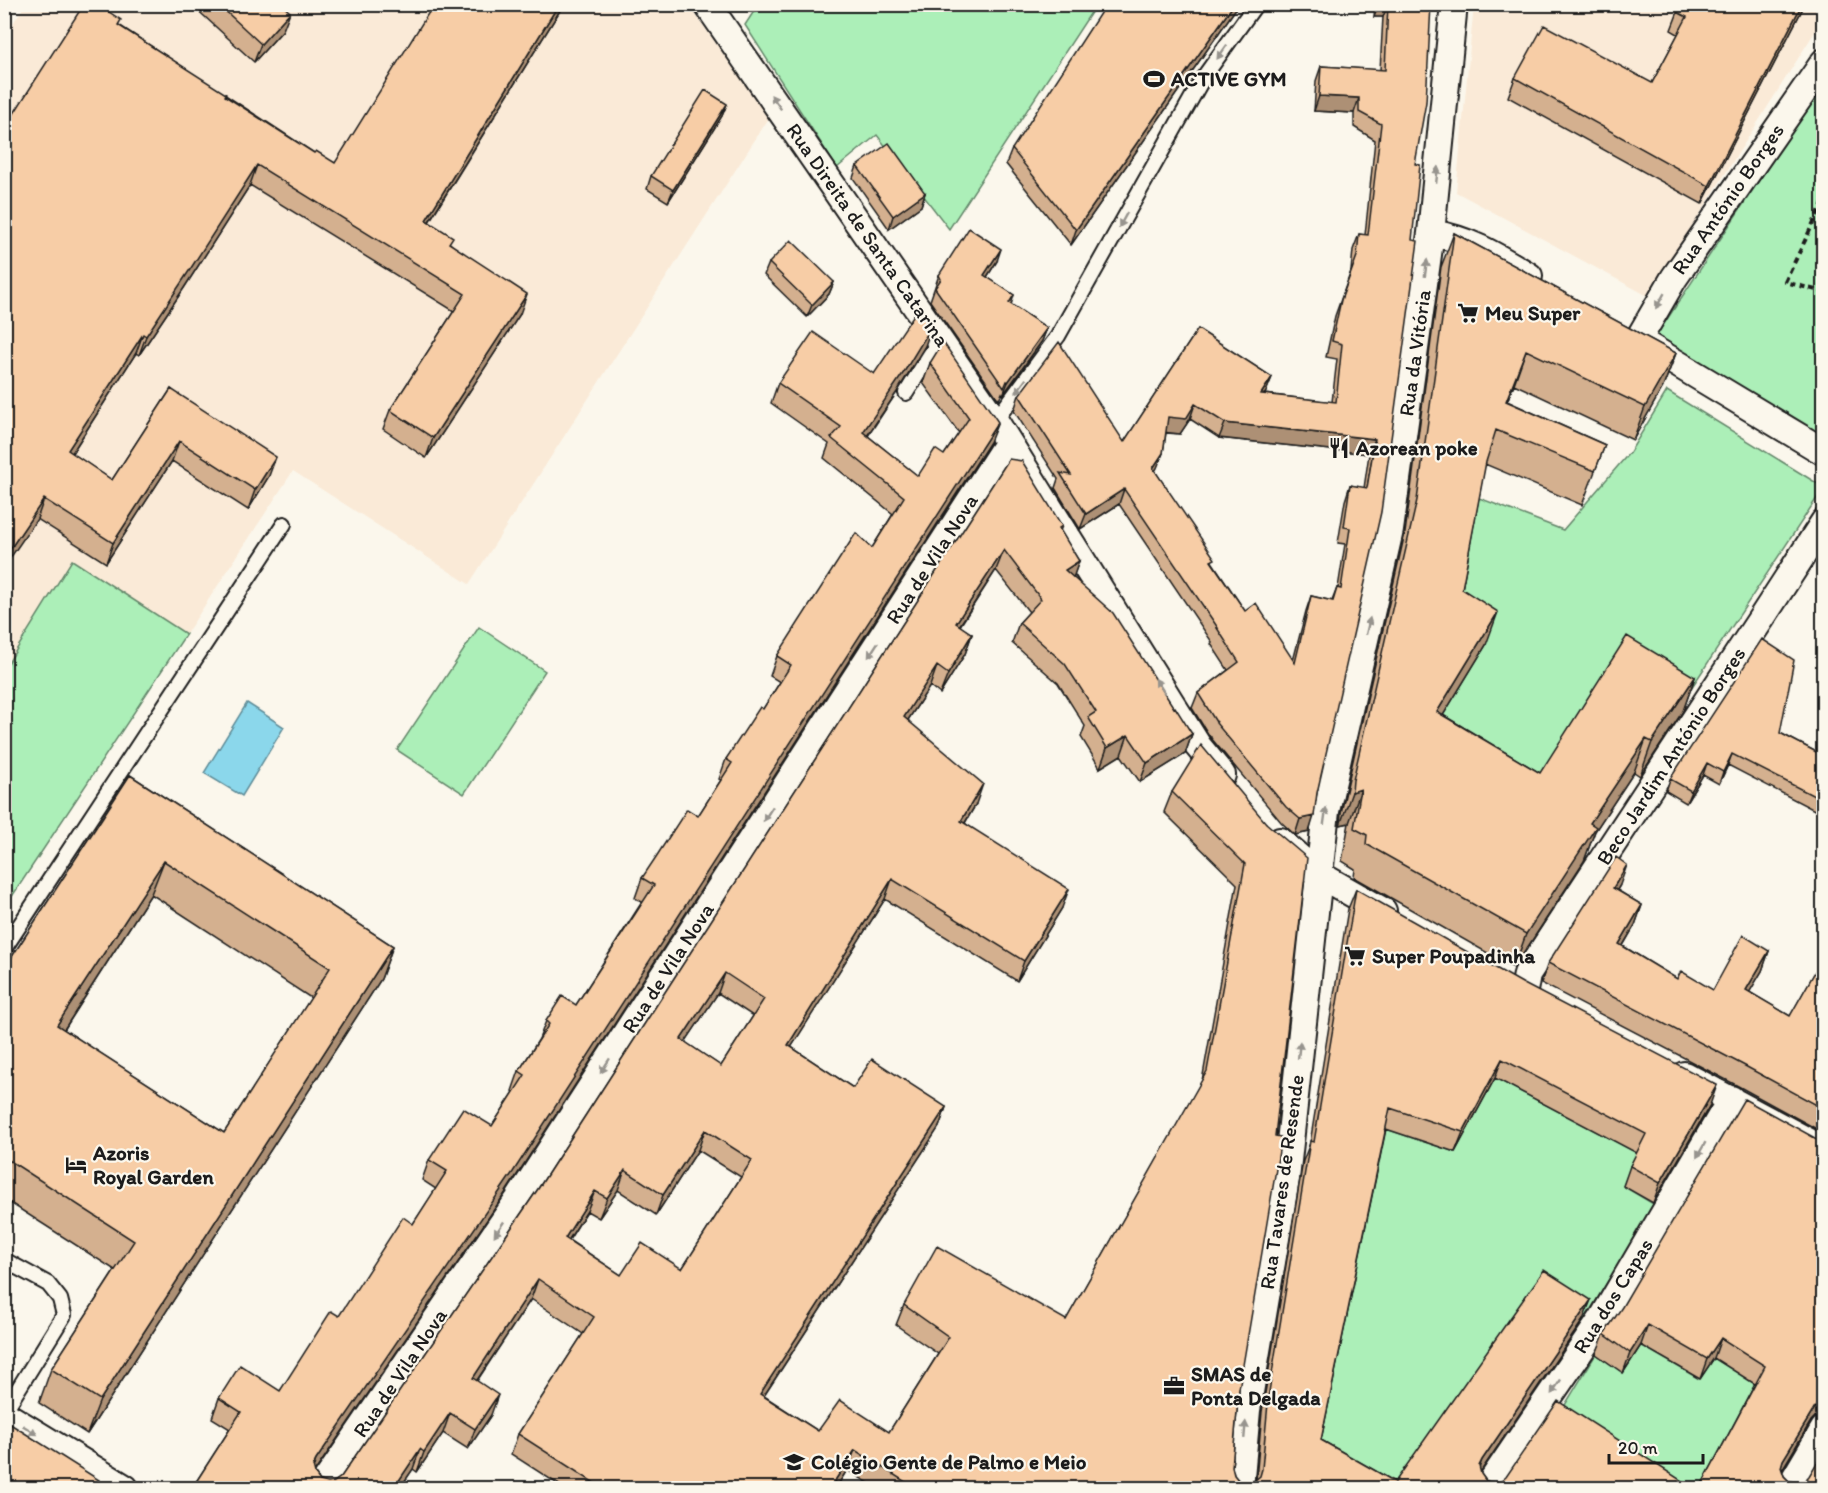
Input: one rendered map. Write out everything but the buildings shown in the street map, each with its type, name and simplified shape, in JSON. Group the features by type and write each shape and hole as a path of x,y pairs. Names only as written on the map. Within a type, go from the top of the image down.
{"street":[{"name":"Rua Direita de Santa Catarina","path":"707,4 940,339 1001,431 1198,746 1234,789"},
{"name":"Rua da Vitória","path":"1318,874 1326,811 1390,530 1431,233 1454,4"},
{"name":"Rua António Borges","path":"1824,62 1674,278 1628,334 1824,452"},
{"path":"1431,233 1449,236 1481,247 1549,288"},
{"name":"Rua de Vila Nova","path":"321,1488 518,1200 1001,431"},
{"name":"Beco Jardim António Borges","path":"1524,991 1527,974 1824,522"},
{"path":"1263,824 1318,874 1403,922"},
{"name":"Rua Tavares de Resende","path":"1240,1488 1247,1410 1286,1179 1318,874"},
{"path":"1658,1061 1824,1150"},
{"name":"Rua dos Capas","path":"1487,1488 1602,1319 1731,1099"},
{"path":"4,1413 125,1488"},
{"path":"1789,1488 1824,1429"}],"lane":[{"path":"1001,431 1058,336 1203,78 1256,4"},
{"path":"906,393 940,339"},
{"path":"4,949 284,524"},
{"path":"4,1260 48,1284 60,1299 64,1315 4,1413"}],"path":[{"path":"1824,201 1785,282 1824,292"}],"shaded area":[{"path":"25,5 689,5 769,118 469,584 293,471 186,634 72,560 5,668 4,37"},
{"path":"1474,5 1823,5 1823,19 1648,296 1456,192"}],"green space":[{"path":"758,5 1096,5 949,229 877,135 837,168 745,25"},
{"path":"1823,84 1823,443 1656,336"},
{"path":"1667,391 1823,489 1678,708 1528,807 1425,745 1474,496 1563,530 1630,452"},
{"path":"72,560 186,634 5,907 5,668"},
{"path":"479,627 545,671 464,794 397,750"},
{"path":"1495,1078 1639,1154 1623,1186 1655,1205 1584,1320 1537,1290 1398,1488 1311,1476 1383,1128 1455,1152"},
{"path":"1641,1345 1699,1379 1714,1358 1758,1386 1703,1488 1655,1488 1554,1423 1596,1354 1623,1373"}],"water":[{"path":"247,703 284,727 242,796 204,773"}],"place":[{"name":"ACTIVE GYM","path":"1154,79"},
{"name":"Meu Super","path":"1468,313"},
{"name":"Azorean poke","path":"1339,448"},
{"name":"Super Poupadinha","path":"1355,956"},
{"name":"Azoris Royal Garden","path":"76,1165"},
{"name":"SMAS de Ponta Delgada","path":"1174,1386"},
{"name":"Colégio Gente de Palmo e Meio","path":"794,1462"}]}
